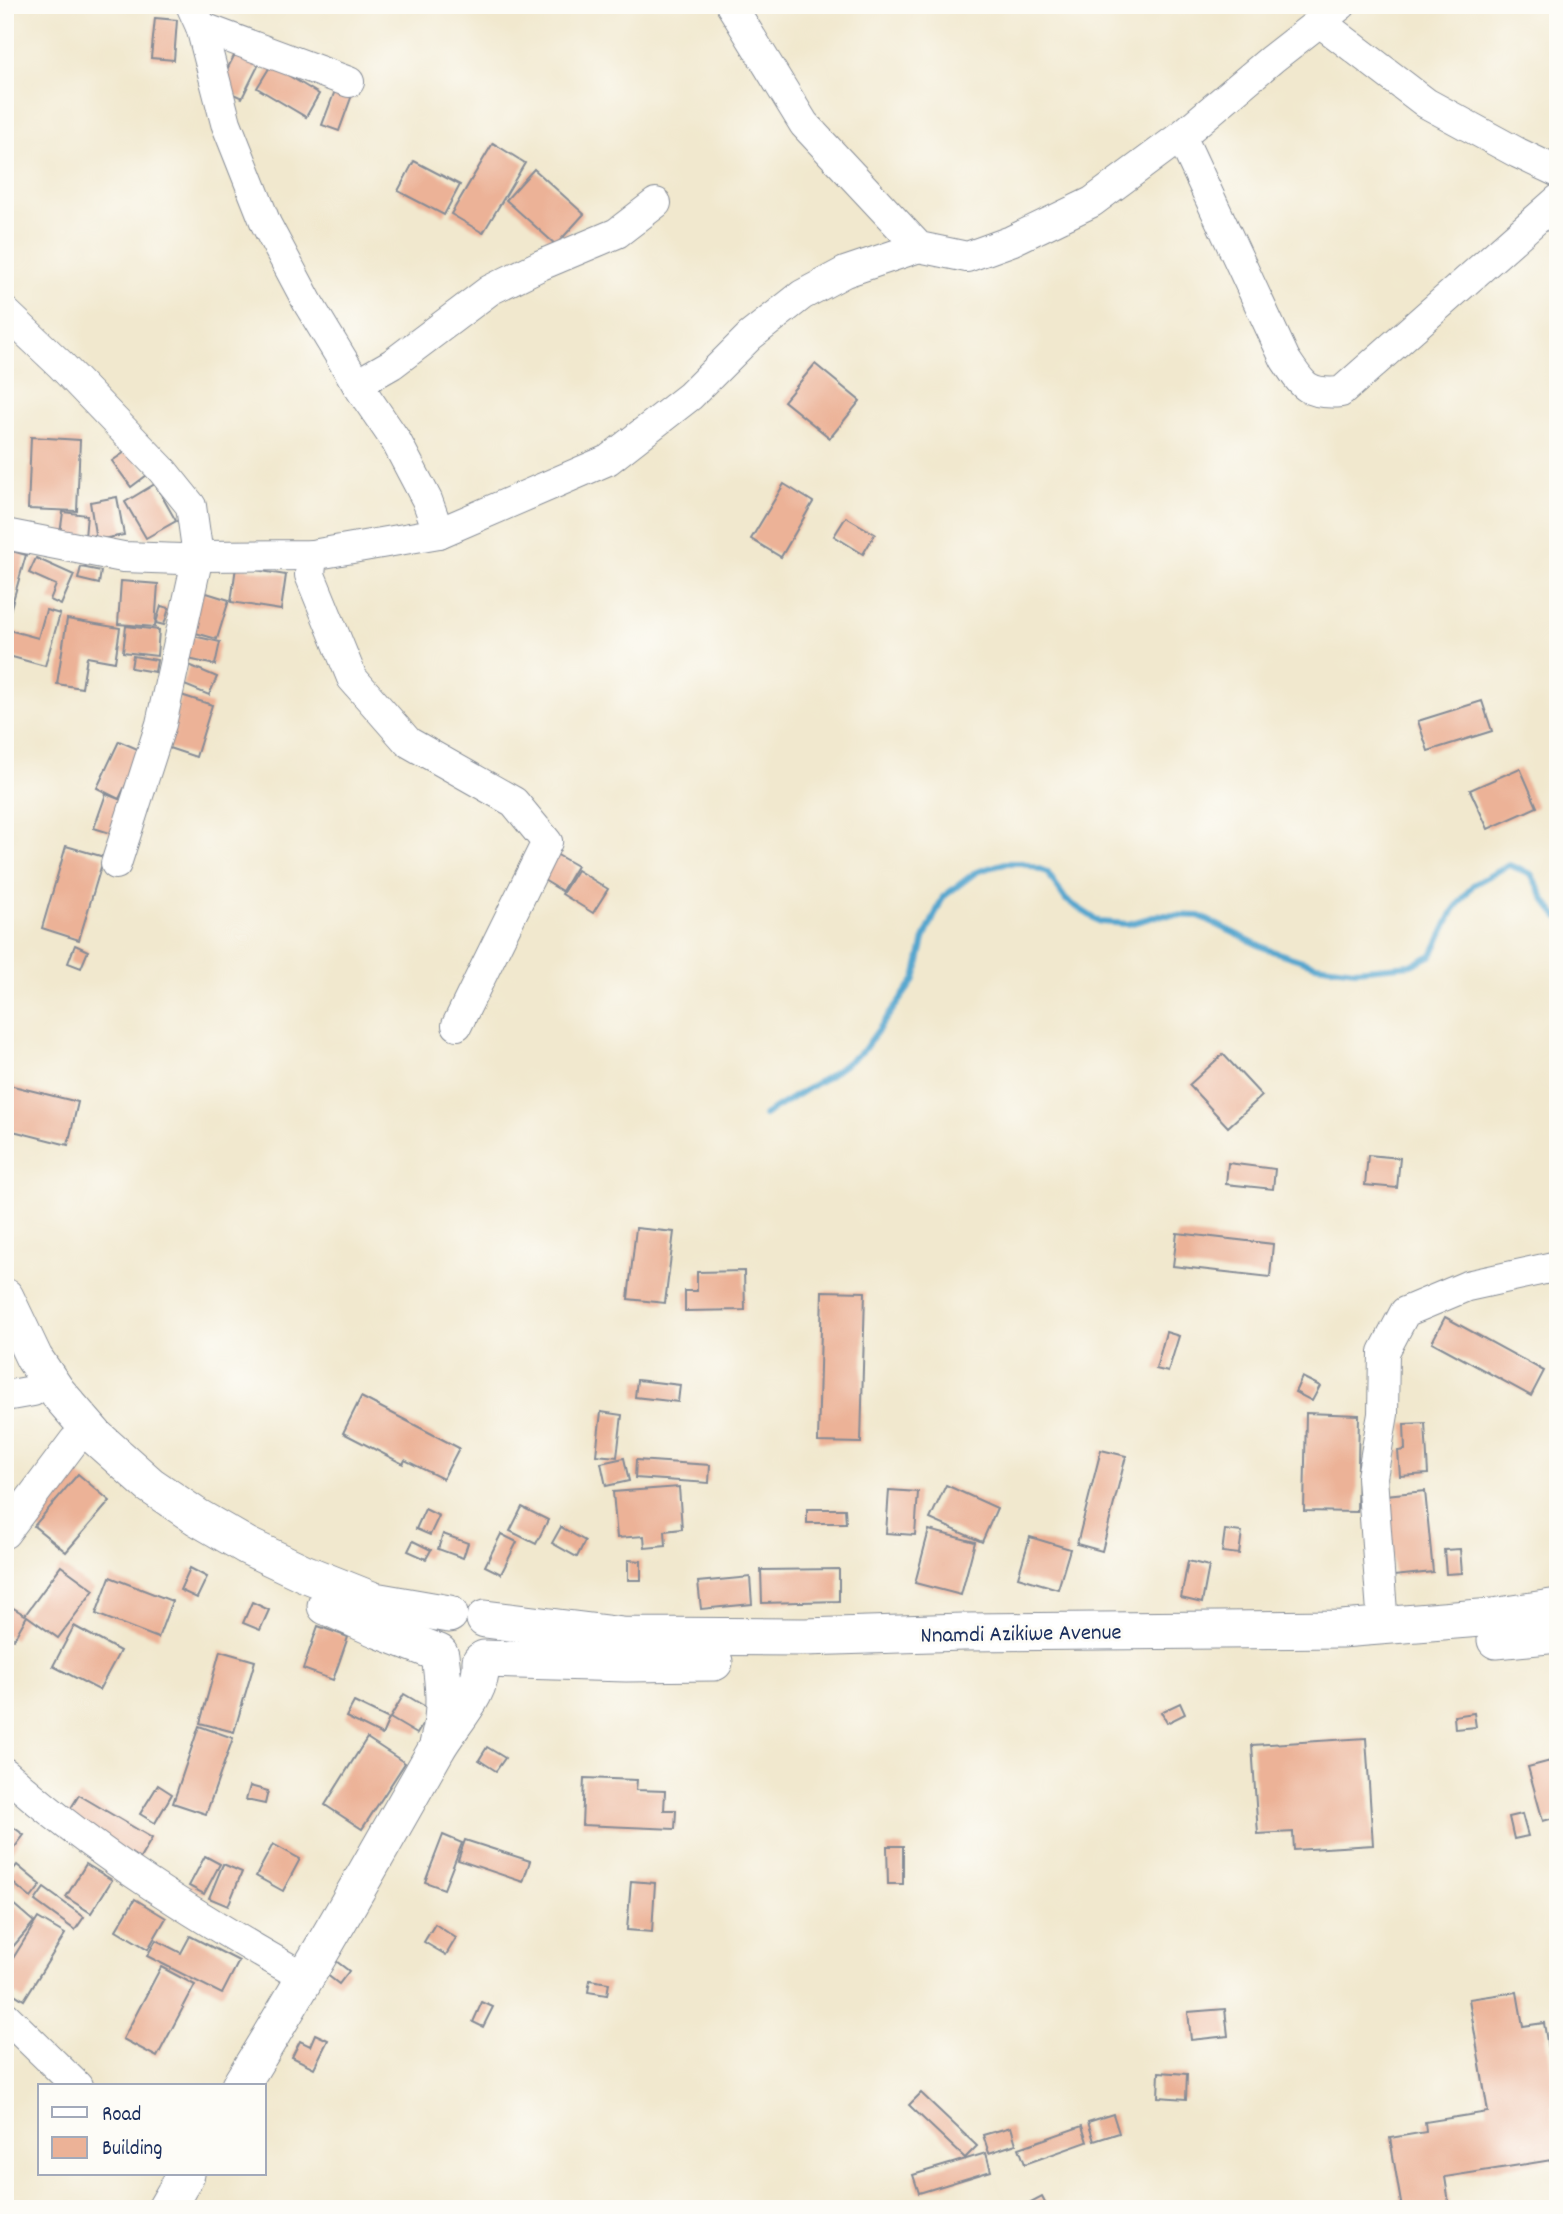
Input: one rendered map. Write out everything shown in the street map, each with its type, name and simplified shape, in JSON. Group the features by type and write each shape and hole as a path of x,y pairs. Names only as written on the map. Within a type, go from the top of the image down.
{"main road":[{"name":"Nnamdi Azikiwe Avenue","path":"5,1297 34,1358 57,1392 96,1437 150,1485 247,1546 304,1573 374,1601 623,1636 805,1637 963,1632 1341,1629 1493,1617 1558,1607"},
{"path":"5,1342 17,1367 19,1393 48,1412 103,1470 187,1535 284,1588 439,1654 455,1665 468,1667 483,1660"},
{"path":"241,2084 407,1805 438,1747 475,1689 493,1634 467,1616 442,1621 437,1630 436,1640 445,1693 444,1721 438,1747"},
{"name":"Nnamdi Azikiwe Avenue","path":"483,1660 626,1663 1207,1655 1365,1651 1558,1633"}],"street":[{"path":"731,5 804,124 919,247"},
{"path":"5,534 123,557 181,559 198,556 312,555 439,533 608,460 690,396 750,336 802,295 845,272 919,247 967,257 1011,241 1092,202 1181,136 1330,13 1426,103 1558,172"},
{"path":"196,16 226,123 266,224 308,303 357,384 396,441 427,500 439,533"},
{"path":"196,16 349,82"},
{"path":"1181,136 1285,359 1300,382 1319,394 1341,392 1558,200"},
{"path":"357,384 392,364 489,290 617,233 656,203"},
{"path":"5,312 61,365 162,470 191,506 198,556 161,724 117,864"},
{"path":"312,555 310,575 352,678 408,742 513,802 547,842 457,1025"},
{"path":"1383,1626 1372,1477 1383,1414 1384,1352 1405,1312 1467,1286 1558,1266"},
{"path":"5,1533 74,1441"},
{"path":"5,1773 47,1810 137,1874 219,1929 304,1977"},
{"path":"5,2016 75,2084"}],"building":[{"path":"155,18 177,20 174,60 151,58"},
{"path":"236,52 259,64 242,98 218,87"},
{"path":"271,65 319,94 306,117 257,88"},
{"path":"336,88 352,95 339,131 322,125"},
{"path":"493,143 525,163 483,233 451,214"},
{"path":"414,161 460,185 444,215 398,191"},
{"path":"534,169 584,214 556,245 506,200"},
{"path":"815,364 860,401 830,438 784,401"},
{"path":"31,437 80,440 77,511 28,509"},
{"path":"128,450 147,475 131,487 112,461"},
{"path":"155,484 176,521 146,538 125,502"},
{"path":"784,484 813,502 781,557 751,539"},
{"path":"117,497 124,535 96,540 90,502"},
{"path":"63,512 87,515 85,537 60,534"},
{"path":"846,517 875,534 863,554 834,536"},
{"path":"5,549 26,555 6,625 5,625"},
{"path":"36,558 74,575 61,605 50,600 56,585 29,573"},
{"path":"81,567 101,571 99,584 78,579"},
{"path":"236,567 286,575 281,610 231,602"},
{"path":"121,581 158,584 155,627 118,624"},
{"path":"197,590 229,600 217,639 185,630"},
{"path":"161,606 169,608 164,625 156,623"},
{"path":"46,610 60,614 45,666 5,655 5,629 38,638"},
{"path":"67,619 120,628 115,662 87,657 82,688 57,684"},
{"path":"126,626 159,630 157,656 123,652"},
{"path":"189,635 220,642 215,665 184,658"},
{"path":"133,656 157,660 155,672 131,668"},
{"path":"189,665 217,677 209,695 182,684"},
{"path":"181,695 212,705 196,757 166,747"},
{"path":"1482,701 1492,731 1428,751 1418,721"},
{"path":"119,741 142,751 119,799 97,788"},
{"path":"1520,768 1537,807 1488,829 1470,790"},
{"path":"106,794 124,801 113,834 94,828"},
{"path":"66,846 104,857 79,940 42,928"},
{"path":"554,853 577,866 562,891 539,877"},
{"path":"577,870 608,889 593,913 562,894"},
{"path":"75,945 88,951 81,968 68,963"},
{"path":"1223,1054 1262,1096 1228,1127 1189,1085"},
{"path":"5,1084 78,1102 68,1145 5,1129"},
{"path":"1368,1155 1400,1158 1397,1188 1365,1185"},
{"path":"1228,1163 1275,1169 1273,1189 1226,1184"},
{"path":"636,1228 674,1232 665,1303 628,1299"},
{"path":"1177,1233 1273,1244 1270,1277 1173,1266"},
{"path":"744,1271 745,1310 685,1311 685,1291 697,1291 697,1272"},
{"path":"822,1291 865,1292 861,1443 818,1442"},
{"path":"1445,1317 1544,1371 1531,1396 1432,1342"},
{"path":"1166,1332 1179,1336 1168,1372 1156,1369"},
{"path":"1302,1377 1320,1386 1312,1401 1295,1392"},
{"path":"637,1380 680,1385 678,1402 635,1397"},
{"path":"361,1397 459,1448 443,1479 405,1460 403,1464 343,1433"},
{"path":"601,1412 622,1415 617,1457 596,1455"},
{"path":"1306,1413 1359,1415 1357,1512 1304,1511"},
{"path":"1425,1423 1428,1474 1400,1476 1398,1451 1405,1450 1404,1424"},
{"path":"1101,1450 1126,1456 1102,1551 1077,1544"},
{"path":"624,1458 629,1481 606,1486 601,1463"},
{"path":"636,1460 710,1465 709,1483 635,1478"},
{"path":"78,1474 110,1501 66,1552 34,1526"},
{"path":"946,1485 997,1508 982,1542 930,1519"},
{"path":"679,1487 682,1529 665,1531 666,1546 645,1548 644,1536 617,1538 613,1492"},
{"path":"889,1490 918,1492 915,1535 886,1533"},
{"path":"1425,1491 1433,1572 1394,1576 1386,1495"},
{"path":"522,1507 548,1520 536,1544 510,1531"},
{"path":"425,1509 439,1516 430,1535 416,1529"},
{"path":"807,1509 845,1509 846,1523 807,1523"},
{"path":"561,1527 585,1541 577,1557 552,1543"},
{"path":"929,1530 975,1542 961,1595 915,1583"},
{"path":"1225,1530 1242,1532 1239,1554 1222,1552"},
{"path":"443,1534 468,1543 463,1558 438,1549"},
{"path":"501,1534 517,1542 501,1574 485,1566"},
{"path":"1030,1537 1070,1549 1058,1589 1018,1577"},
{"path":"413,1541 431,1550 426,1559 408,1551"},
{"path":"1460,1549 1462,1573 1446,1574 1444,1550"},
{"path":"628,1560 641,1561 641,1580 628,1580"},
{"path":"1188,1561 1209,1566 1202,1603 1181,1598"},
{"path":"61,1566 94,1590 58,1638 27,1616 14,1639 5,1634 5,1603 25,1615"},
{"path":"190,1568 207,1577 197,1598 180,1590"},
{"path":"839,1569 839,1601 762,1603 761,1570"},
{"path":"110,1577 172,1601 158,1638 96,1614"},
{"path":"750,1577 752,1604 701,1609 698,1582"},
{"path":"252,1602 269,1610 260,1630 243,1623"},
{"path":"74,1626 120,1651 99,1690 53,1666"},
{"path":"318,1626 348,1637 333,1680 303,1669"},
{"path":"220,1651 255,1661 234,1732 200,1723"},
{"path":"404,1694 431,1710 417,1734 390,1718"},
{"path":"354,1702 389,1719 382,1735 346,1717"},
{"path":"1180,1703 1185,1714 1167,1723 1161,1712"},
{"path":"1474,1713 1476,1727 1455,1729 1454,1716"},
{"path":"199,1726 233,1738 206,1814 173,1803"},
{"path":"367,1738 405,1763 362,1829 325,1805"},
{"path":"1366,1738 1373,1845 1294,1850 1293,1832 1258,1834 1252,1745"},
{"path":"487,1747 505,1758 496,1771 479,1760"},
{"path":"1558,1759 1558,1817 1543,1821 1528,1767"},
{"path":"584,1778 637,1780 636,1790 665,1791 664,1810 676,1810 675,1829 582,1825"},
{"path":"158,1785 172,1794 155,1823 140,1814"},
{"path":"250,1786 268,1791 265,1804 246,1800"},
{"path":"79,1795 152,1838 139,1860 66,1816"},
{"path":"1522,1814 1528,1836 1514,1839 1509,1817"},
{"path":"5,1821 24,1835 5,1860"},
{"path":"443,1835 462,1843 444,1889 425,1882"},
{"path":"465,1840 530,1861 523,1882 458,1860"},
{"path":"273,1844 300,1859 283,1891 256,1876"},
{"path":"887,1846 903,1846 903,1884 888,1884"},
{"path":"205,1856 220,1864 204,1894 189,1886"},
{"path":"86,1864 112,1880 91,1913 66,1897"},
{"path":"223,1864 242,1872 228,1906 209,1898"},
{"path":"17,1865 41,1885 31,1898 7,1878"},
{"path":"631,1881 655,1883 652,1932 627,1930"},
{"path":"44,1888 84,1917 75,1930 35,1901"},
{"path":"5,1897 34,1922 11,1949 5,1944"},
{"path":"135,1899 166,1918 148,1949 116,1930"},
{"path":"38,1918 65,1934 24,2000 5,1988 5,1971"},
{"path":"435,1924 456,1938 446,1955 424,1942"},
{"path":"190,1936 239,1961 222,1994 147,1956 156,1940 181,1953"},
{"path":"336,1961 349,1971 339,1984 326,1974"},
{"path":"161,1967 195,1985 157,2057 123,2039"},
{"path":"590,1980 609,1983 607,1995 588,1992"},
{"path":"1517,1992 1523,2026 1544,2023 1557,2104 1551,2105 1558,2159 1445,2177 1450,2209 1402,2209 1390,2138 1426,2132 1425,2122 1488,2112 1469,1999"},
{"path":"482,2002 493,2007 483,2027 473,2022"},
{"path":"1225,2009 1228,2036 1191,2040 1188,2012"},
{"path":"315,2034 328,2040 314,2068 292,2057 300,2041 310,2046"},
{"path":"1159,2072 1187,2074 1186,2099 1158,2097"},
{"path":"921,2093 977,2146 965,2158 909,2105"},
{"path":"1113,2114 1119,2133 1094,2141 1088,2122"},
{"path":"1082,2126 1087,2142 1025,2164 1019,2148"},
{"path":"1011,2127 1016,2144 989,2153 983,2135"},
{"path":"986,2153 991,2171 919,2193 913,2175"},
{"path":"1042,2197 1048,2209 1029,2209 1027,2205"}],"waterway":[{"path":"764,1115 830,1075 863,1051 915,979 924,939 943,897 976,872 1005,863 1023,863 1047,872 1066,900 1100,922 1128,924 1161,915 1199,916 1269,950 1315,965 1355,970 1411,965 1432,955 1453,911 1473,885 1509,865 1531,874 1546,902 1558,917"}]}
